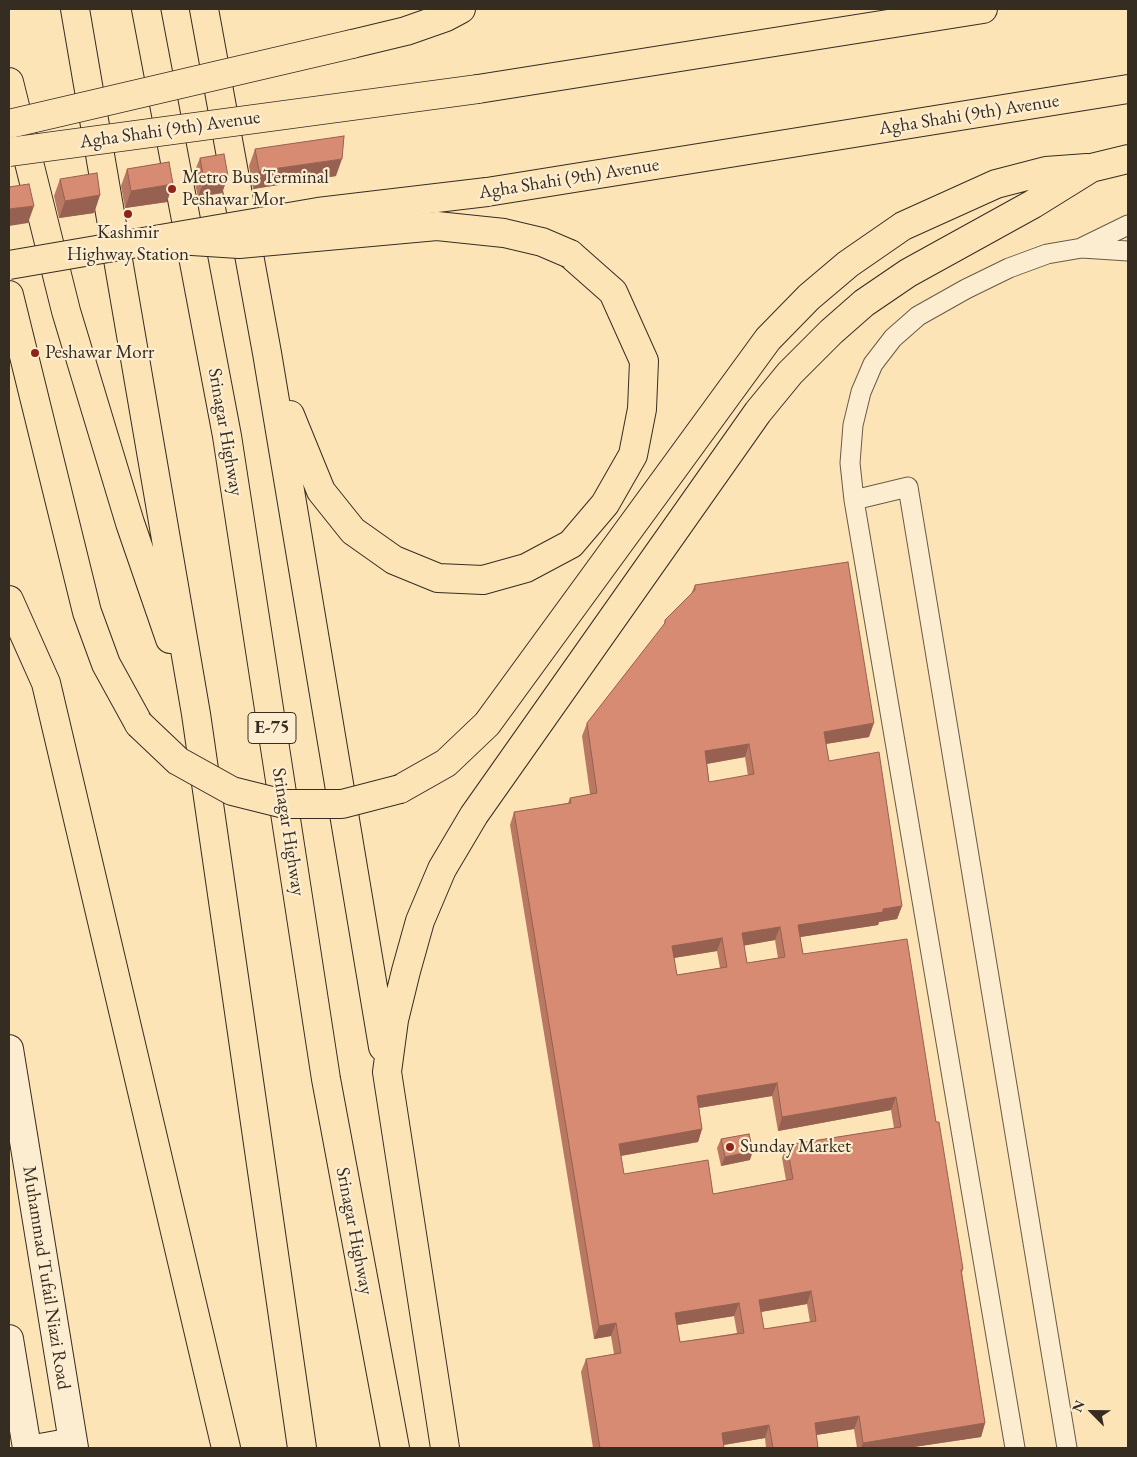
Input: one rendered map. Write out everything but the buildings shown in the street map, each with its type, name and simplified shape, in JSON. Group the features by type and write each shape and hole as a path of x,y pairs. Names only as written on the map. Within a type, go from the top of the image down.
{"main road":[{"path":"75,9 196,714 302,1448"},
{"name":"Srinagar Highway","path":"146,9 227,436 326,1079 395,1448"},
{"path":"204,9 268,353 388,1072 445,1448"},
{"path":"9,124 406,31 446,17 461,9"},
{"name":"Agha Shahi (9th) Avenue","path":"9,152 478,89 983,9"},
{"path":"9,82 66,311 130,523 196,714"},
{"name":"Agha Shahi (9th) Avenue","path":"9,265 318,212 487,192 1128,89"},
{"path":"9,295 87,612 106,664 139,724 178,761 232,791 284,804 342,804 400,789 446,763 487,724 768,339 809,297 848,264 903,226 996,184 1046,171 1091,168 1128,159"},
{"path":"388,1072 394,1020 406,971 420,922 442,869 474,815 758,412 790,373 830,332 864,303 908,274 1033,204 1091,168"},
{"path":"161,239 239,244 437,226 504,233 542,242 570,254 613,292 644,361 642,409 633,455 605,504 571,544 526,568 483,580 438,578 394,560 353,530 322,491 304,453 268,353"},
{"path":"9,600 46,683 226,1448"},
{"name":"Muhammad Tufail Niazi Road","path":"9,1049 73,1445"},
{"path":"9,1339 27,1448"},
{"path":"40,1448 73,1445"}],"street":[{"path":"1082,248 1128,225"},
{"path":"1015,1448 854,500 850,463 853,425 860,392 873,364 893,338 918,316 1010,268 1047,254 1082,248 1128,251"},
{"path":"854,500 908,487 1067,1448"}],"place":[{"name":"Metro Bus Terminal Peshawar Mor","path":"172,189"},
{"name":"Kashmir Highway Station","path":"128,214"},
{"name":"Peshawar Morr","path":"35,353"},
{"name":"Sunday Market","path":"730,1147"}]}
